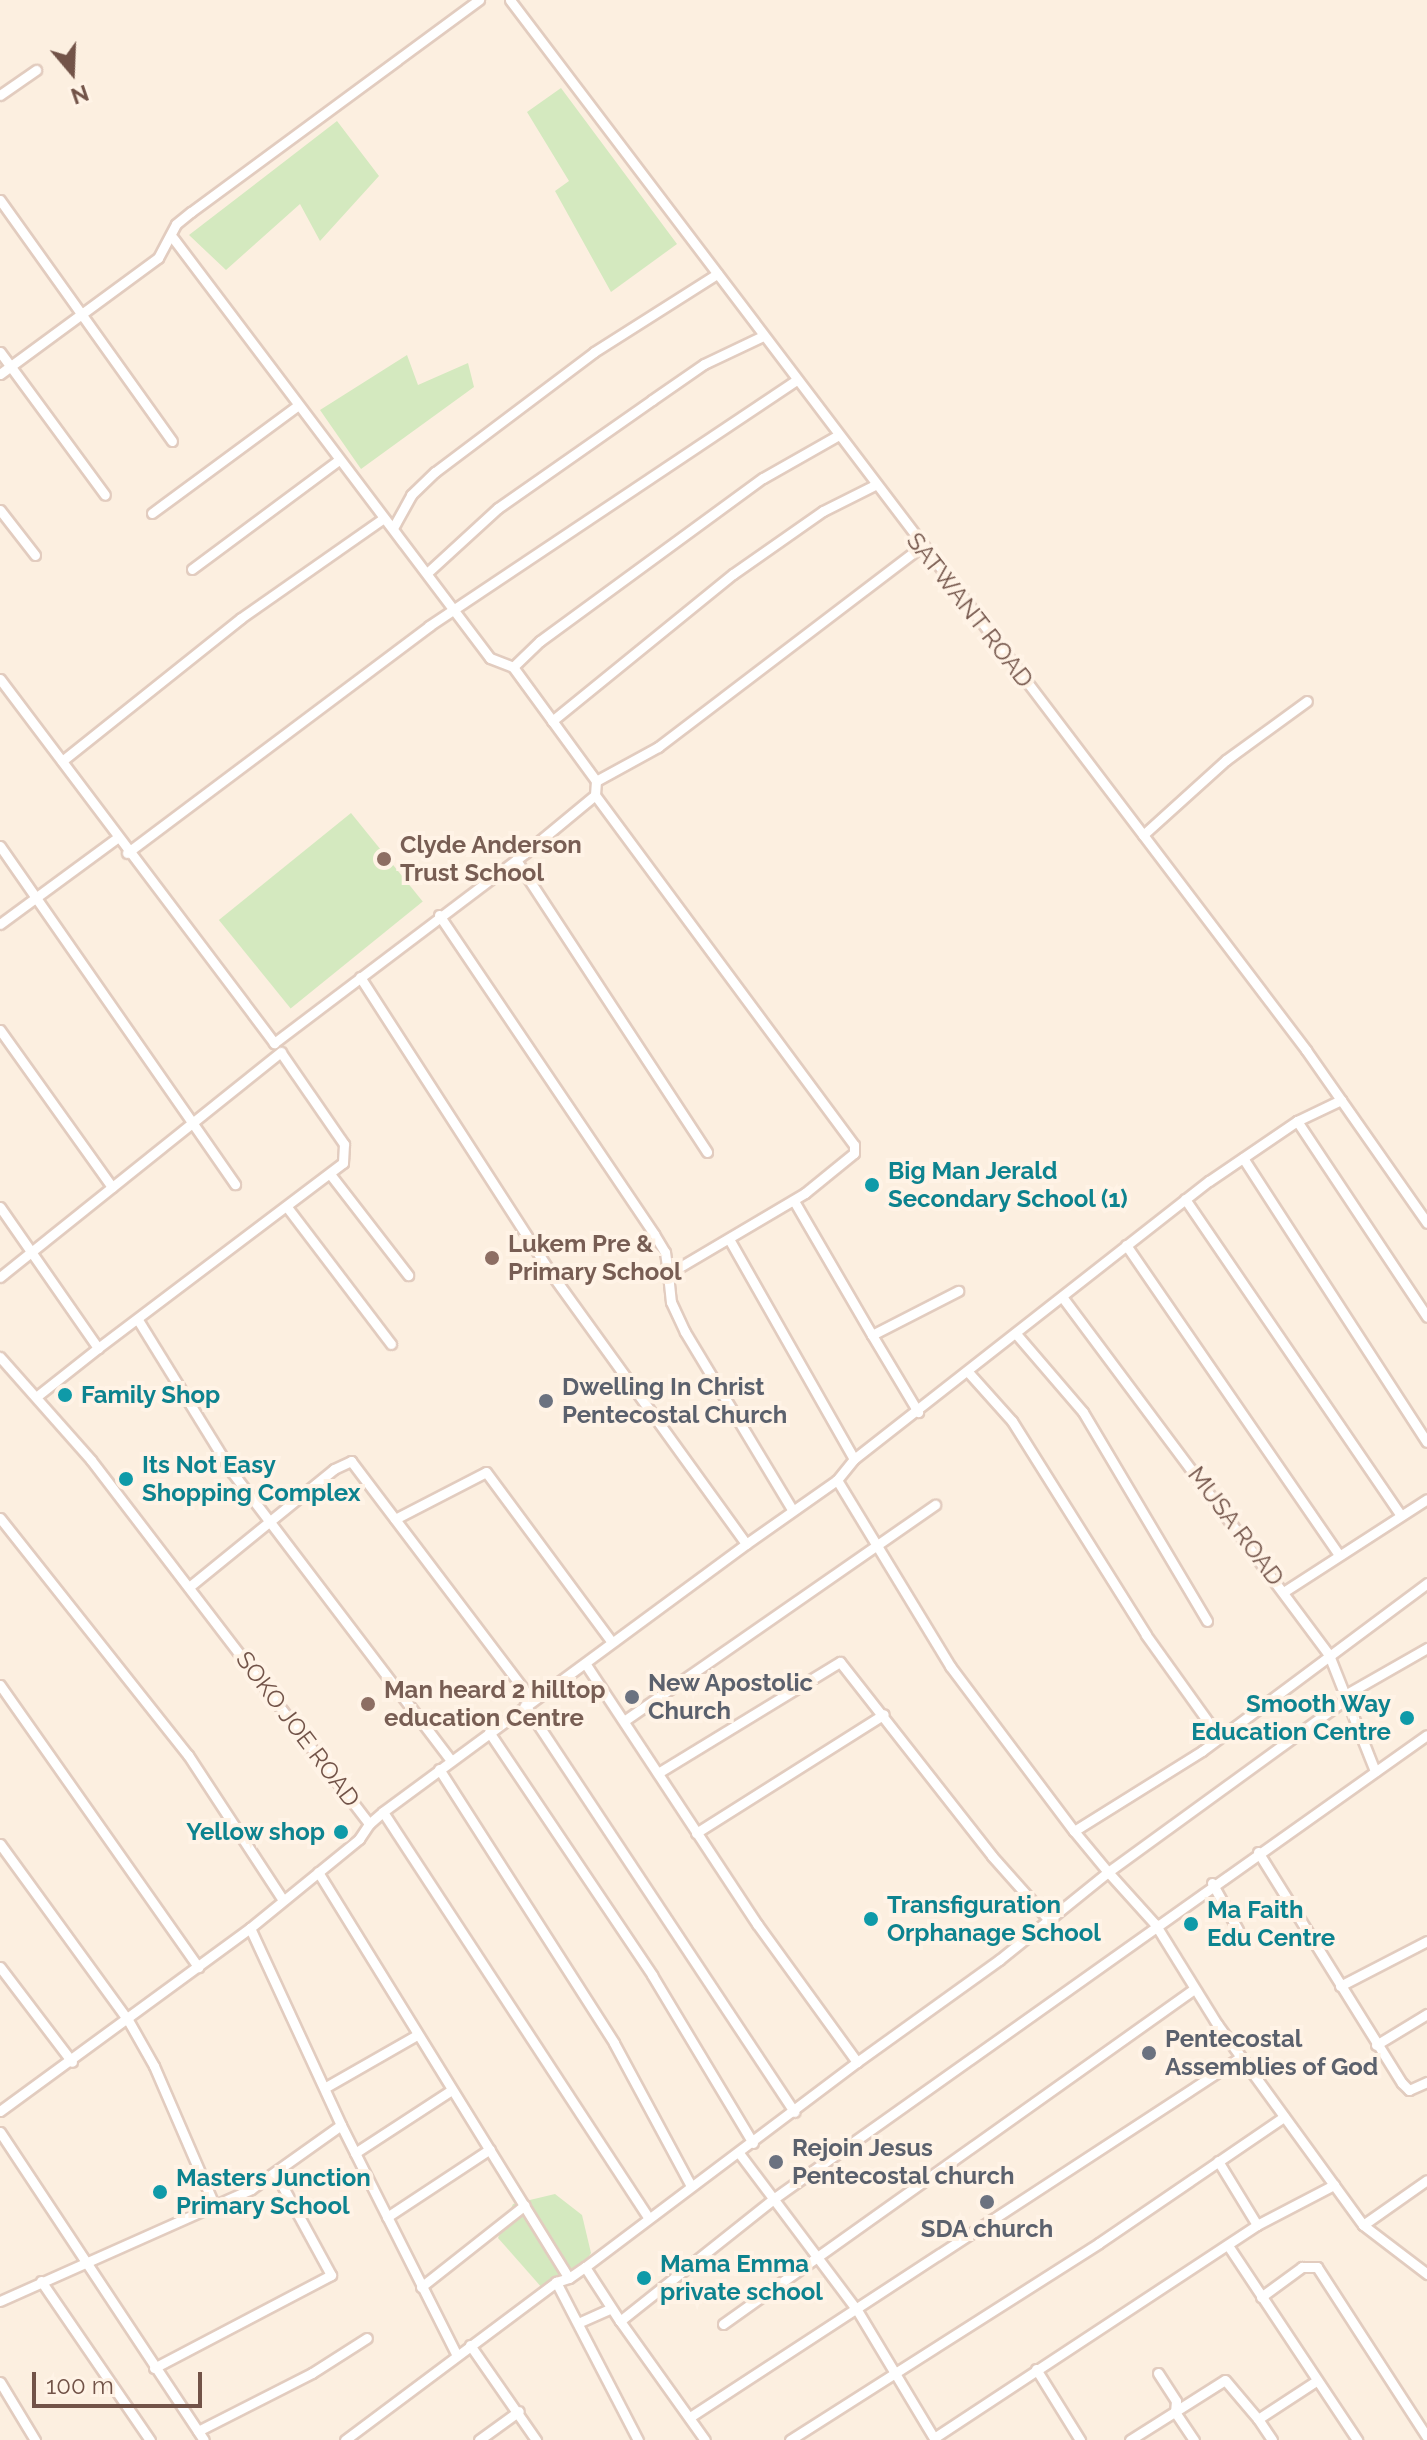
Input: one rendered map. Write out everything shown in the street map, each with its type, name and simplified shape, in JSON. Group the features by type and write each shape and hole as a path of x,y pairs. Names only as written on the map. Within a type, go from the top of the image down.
{"street":[{"path":"0,374 158,258 173,238 176,224 191,212 479,0"},
{"name":"SATWANT ROAD","path":"510,0 795,381 1143,835 1341,1100 1427,1223"},
{"path":"0,95 36,70"},
{"path":"0,200 84,313 172,441"},
{"path":"173,238 297,406 458,611 490,658 513,667 596,781 595,795 854,1145 854,1153 794,1201 668,1274"},
{"path":"393,528 411,495 435,472 594,352 717,274"},
{"path":"427,573 498,508 704,364 763,336"},
{"path":"0,352 105,495"},
{"path":"127,853 429,626 458,611 795,381"},
{"path":"152,513 297,406"},
{"path":"513,667 540,641 763,478 837,436"},
{"path":"192,569 339,460"},
{"path":"552,721 733,574 823,511 875,485"},
{"path":"0,510 35,555"},
{"path":"62,761 241,618 384,518"},
{"path":"596,781 658,747 921,547"},
{"path":"0,679 127,853 274,1043 344,1144 343,1163 330,1174 36,1397"},
{"path":"1143,835 1226,760 1307,701"},
{"path":"274,1043 439,915 516,860 595,795"},
{"path":"0,924 117,838"},
{"path":"0,846 235,1184"},
{"path":"516,860 707,1152"},
{"path":"439,915 665,1252 671,1302 685,1332 791,1508"},
{"path":"360,977 550,1272 746,1544"},
{"path":"0,1030 112,1187"},
{"path":"0,1277 282,1054"},
{"path":"383,1812 528,1703 587,1666 611,1641 791,1508 837,1480 854,1459 969,1373 1185,1199 1297,1121 1341,1100"},
{"path":"1297,1121 1427,1317"},
{"path":"1243,1158 1427,1442"},
{"path":"330,1174 408,1275"},
{"path":"1185,1199 1400,1514"},
{"path":"794,1201 918,1412"},
{"path":"0,1207 98,1348"},
{"path":"287,1207 391,1344"},
{"path":"729,1239 854,1459"},
{"path":"1126,1245 1338,1553"},
{"path":"872,1335 958,1291"},
{"name":"MUSA ROAD","path":"1063,1298 1285,1591 1329,1655 1375,1771"},
{"path":"138,1320 269,1521 450,1759"},
{"path":"1017,1335 1083,1412 1207,1621"},
{"name":"SOKO JOE ROAD","path":"0,1357 36,1397 189,1587 369,1824 383,1812 647,2216"},
{"path":"969,1373 1012,1421 1146,1635 1219,1737"},
{"path":"189,1587 269,1521 351,1461 528,1703 794,2112"},
{"path":"395,1519 486,1472 611,1641"},
{"path":"837,1480 950,1666 1074,1831 1155,1924 1194,1989 1363,2225 1427,2274"},
{"path":"1285,1591 1338,1553 1427,1499"},
{"path":"624,1721 696,1666 935,1505"},
{"path":"0,1518 180,1744 283,1900"},
{"path":"1074,1831 1219,1737 1427,1583"},
{"path":"345,2440 556,2282 569,2278 585,2267 647,2216 753,2143 857,2062 999,1960 1047,1918 1108,1872 1345,1697 1427,1648"},
{"path":"658,1773 835,1662 845,1664 957,1813 1047,1918"},
{"path":"587,1666 696,1833 857,2062"},
{"path":"0,1685 198,1967"},
{"path":"696,1833 884,1714"},
{"path":"489,1732 652,1975 753,2143"},
{"path":"620,2321 776,2197 1076,1987 1212,1883 1427,1735"},
{"path":"439,1769 614,2043 691,2186"},
{"path":"0,2111 72,2062 250,1928 359,1839 369,1824"},
{"path":"0,1844 128,2020 154,2066 215,2207"},
{"path":"1258,1852 1376,2045 1406,2088 1427,2082"},
{"path":"318,1872 415,2036 490,2149 569,2278"},
{"path":"1212,1883 1238,1930"},
{"path":"250,1928 341,2125 457,2356"},
{"path":"1340,1986 1427,1941"},
{"path":"0,1967 72,2062"},
{"path":"723,2324 1194,1989"},
{"path":"1376,2045 1427,2014"},
{"path":"326,2087 415,2036"},
{"path":"690,2417 857,2310 1138,2120 1163,2110 1241,2057"},
{"path":"355,2153 450,2091"},
{"path":"790,2440 1284,2117"},
{"path":"0,2301 83,2260 215,2207 276,2174 341,2125"},
{"path":"0,2132 204,2440"},
{"path":"387,2217 490,2149"},
{"path":"739,2153 776,2197 857,2310 932,2439 1229,2247 1257,2225 1334,2185"},
{"path":"1218,2161 1257,2225"},
{"path":"154,2368 331,2275 276,2174"},
{"path":"1363,2225 1427,2180"},
{"path":"421,2287 525,2205"},
{"path":"1229,2247 1357,2440"},
{"path":"585,2267 705,2440"},
{"path":"1261,2297 1302,2267 1317,2267 1427,2437"},
{"path":"41,2281 150,2440"},
{"path":"556,2282 638,2440"},
{"path":"578,2323 611,2308"},
{"path":"198,2431 312,2373 367,2338"},
{"path":"470,2345 519,2411 536,2440"},
{"path":"1036,2369 1080,2440"},
{"path":"1158,2373 1176,2401 1175,2412 1194,2440"},
{"path":"1130,2440 1225,2380 1272,2440"},
{"path":"1258,2419 1316,2381"},
{"path":"0,2382 35,2440"},
{"path":"479,2440 519,2411"}],"green space":[{"path":"561,88 677,244 611,292 555,191 569,181 527,112"},
{"path":"337,121 379,176 320,241 300,204 226,270 189,235"},
{"path":"407,355 418,385 468,363 474,387 361,469 320,410"},
{"path":"351,813 423,902 291,1009 219,920"},
{"path":"555,2194 582,2215 591,2253 574,2279 543,2289 498,2238 513,2204"}],"place":[{"name":"Clyde Anderson Trust School","path":"384,859"},
{"name":"Big Man Jerald Secondary School (1)","path":"872,1185"},
{"name":"Lukem Pre & Primary School","path":"492,1258"},
{"name":"Family Shop","path":"65,1395"},
{"name":"Dwelling In Christ Pentecostal Church","path":"546,1401"},
{"name":"Its Not Easy Shopping Complex","path":"126,1479"},
{"name":"New Apostolic Church","path":"632,1697"},
{"name":"Man heard 2 hilltop education Centre","path":"368,1704"},
{"name":"Smooth Way Education Centre","path":"1407,1718"},
{"name":"Yellow shop","path":"341,1832"},
{"name":"Transfiguration Orphanage School","path":"871,1919"},
{"name":"Ma Faith Edu Centre","path":"1191,1924"},
{"name":"Pentecostal Assemblies of God","path":"1149,2053"},
{"name":"Rejoin Jesus Pentecostal church","path":"776,2162"},
{"name":"Masters Junction Primary School","path":"160,2192"},
{"name":"SDA church","path":"987,2202"},
{"name":"Mama Emma private school","path":"644,2278"}]}
